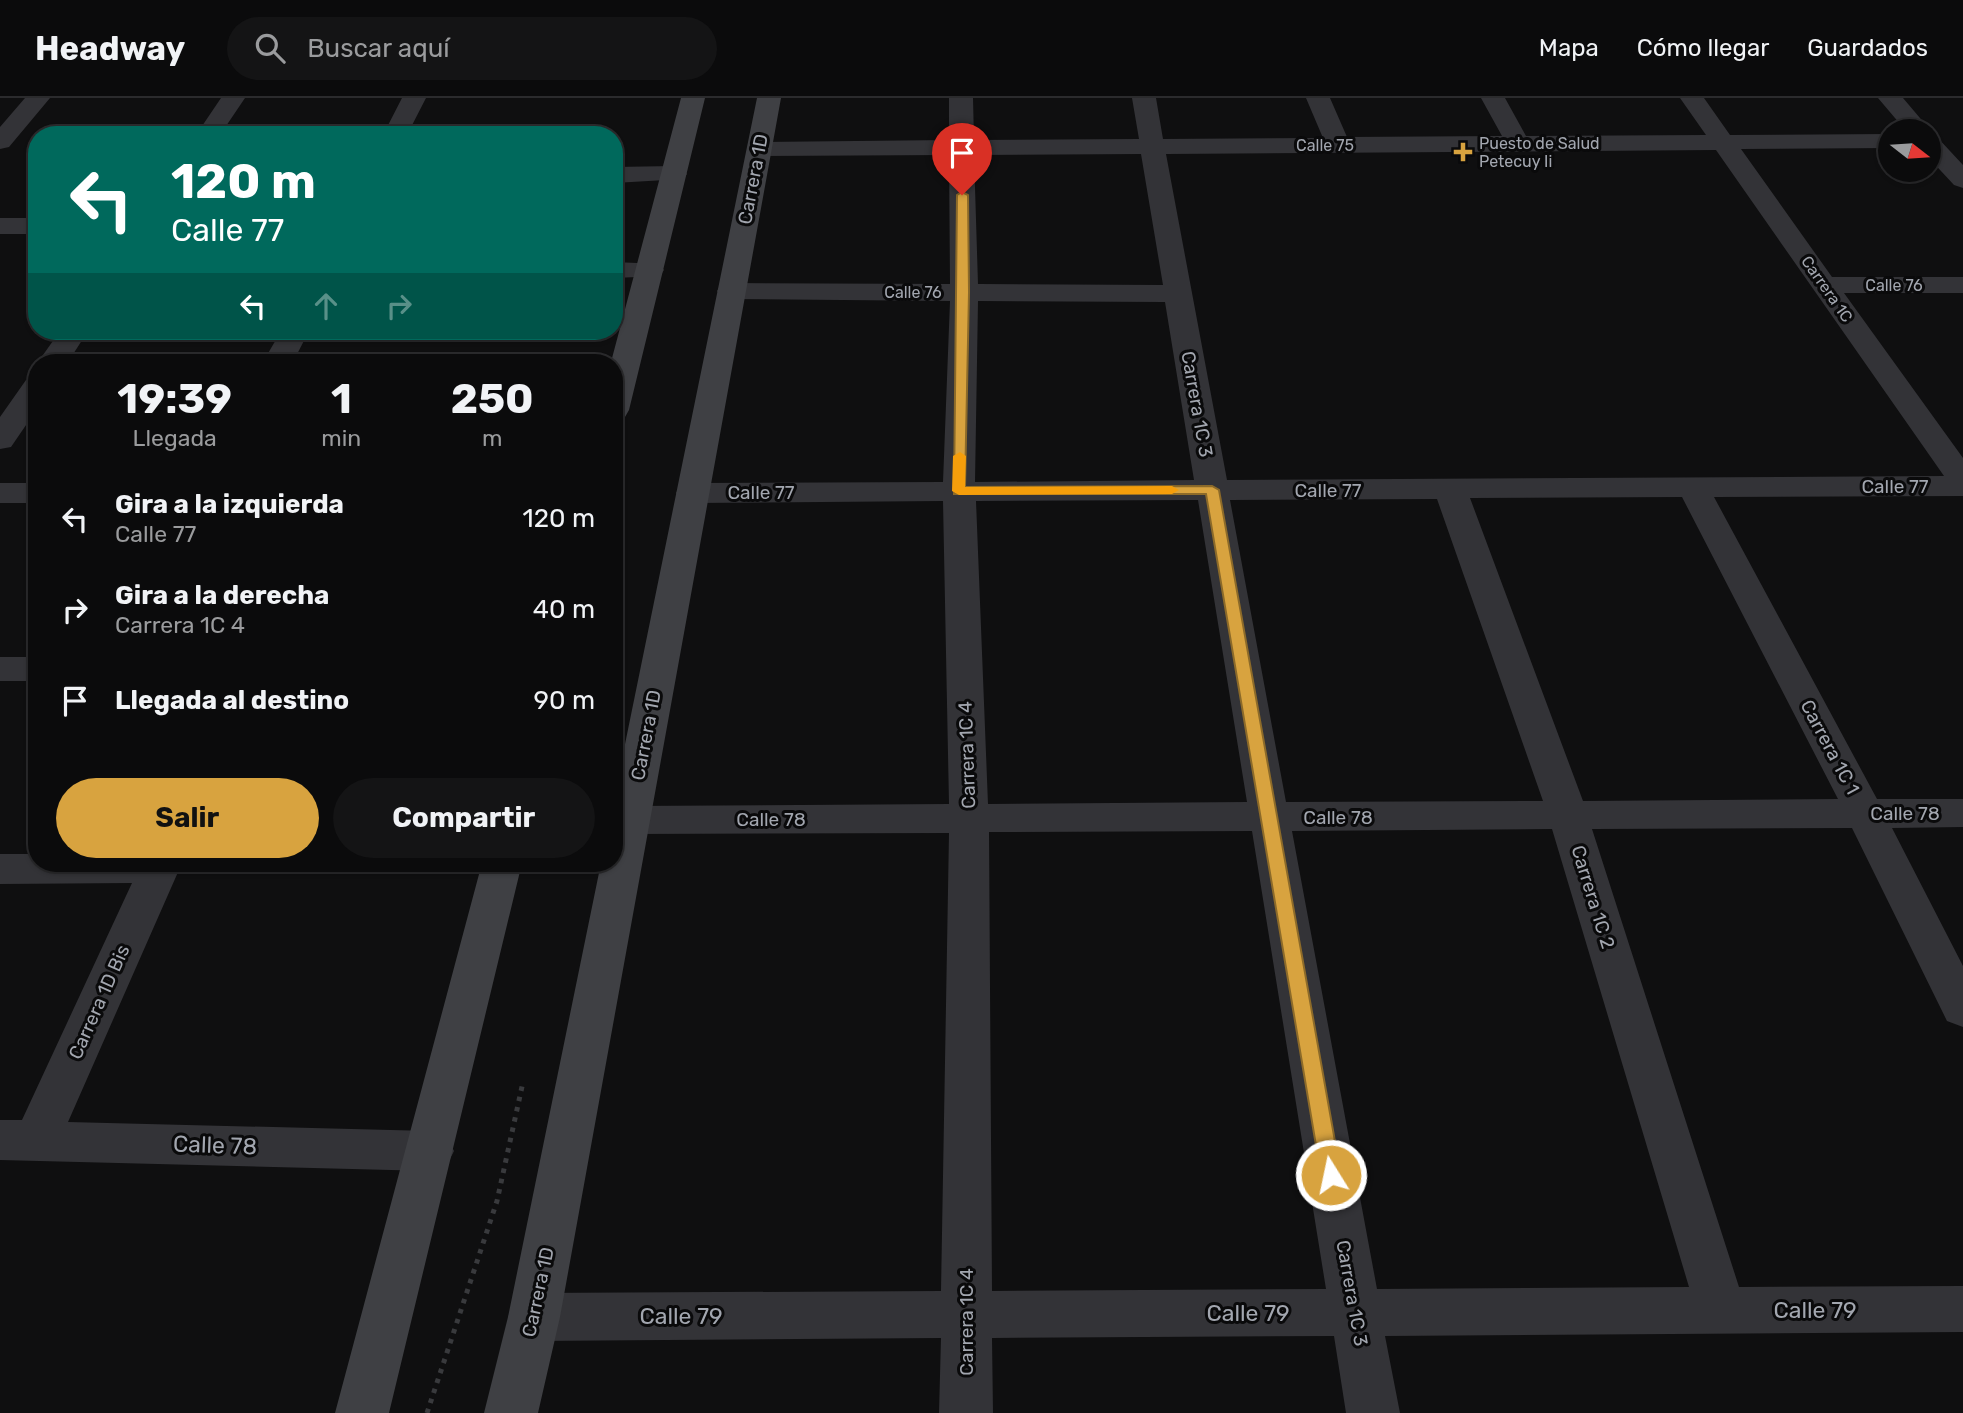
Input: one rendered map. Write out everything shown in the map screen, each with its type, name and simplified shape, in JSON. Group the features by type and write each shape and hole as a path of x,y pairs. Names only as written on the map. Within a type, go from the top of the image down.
{"street":[{"path":"0,142 38,98"},
{"path":"214,126 233,98"},
{"path":"400,126 414,98"},
{"path":"623,366 693,98"},
{"name":"Carrera 1D","path":"623,856 769,98"},
{"name":"Carrera 1C 4","path":"961,98 964,292 959,491 969,818 966,1413"},
{"name":"Carrera 1C 3","path":"1144,98 1373,1413"},
{"path":"1318,98 1338,145"},
{"path":"1493,98 1518,143"},
{"name":"Carrera 1C","path":"1692,98 1963,484"},
{"path":"1890,98 1908,119"},
{"path":"1941,141 1963,140"},
{"name":"Calle 75","path":"759,149 1878,141"},
{"path":"1941,155 1963,180"},
{"path":"623,175 674,174"},
{"path":"0,226 28,226"},
{"path":"623,270 650,270"},
{"name":"Calle 76","path":"1824,285 1963,285"},
{"name":"Calle 76","path":"732,291 1178,293"},
{"path":"0,440 28,399"},
{"name":"Calle 77","path":"692,493 1963,484"},
{"name":"Carrera 1C 1","path":"1693,488 1865,814 1963,1009"},
{"name":"Carrera 1C 2","path":"1450,489 1567,815 1721,1310"},
{"path":"0,493 28,493"},
{"path":"0,669 28,669"},
{"name":"Calle 78","path":"630,820 1963,813"},
{"path":"0,869 28,868"},
{"name":"Carrera 1D Bis","path":"18,1140 156,872"},
{"path":"362,1413 500,872"},
{"name":"Carrera 1D","path":"512,1413 534,1317 620,872"},
{"name":"Calle 78","path":"18,1140 430,1152"},
{"name":"Calle 79","path":"534,1317 1963,1309"}],"path":[{"path":"427,1413 497,1201 524,1079"}],"slow traffic":[{"path":"960,456 959,491 1172,490"}],"place":[{"name":"Puesto de Salud Petecuy Ii","path":"1463,152"}],"route":[{"path":"962,195 964,292 959,491 1212,490 1331,1175"}]}
